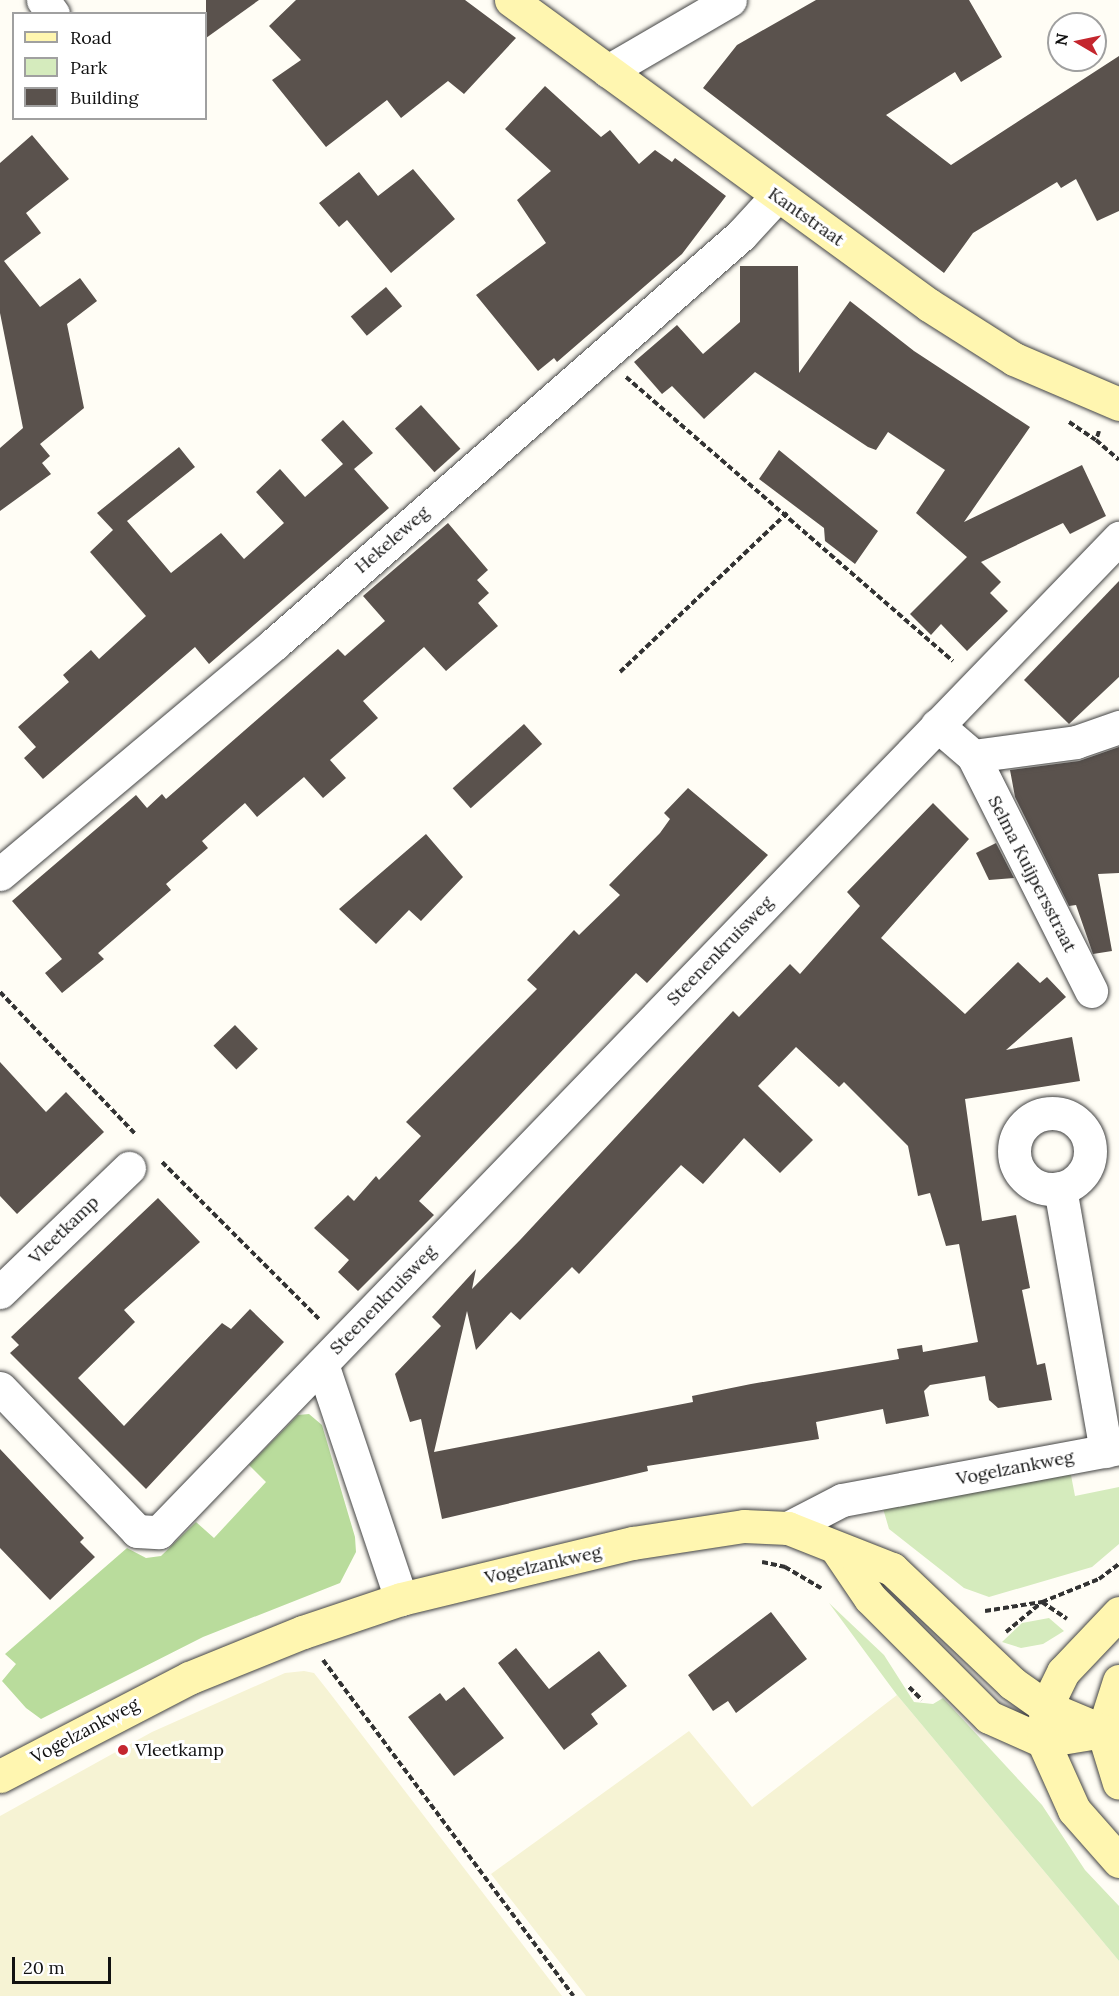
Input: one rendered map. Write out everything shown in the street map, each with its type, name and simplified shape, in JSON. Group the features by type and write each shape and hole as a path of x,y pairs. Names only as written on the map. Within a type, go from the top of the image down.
{"street":[{"name":"Kantstraat","path":"511,0 776,197 1014,359 1119,404"},
{"path":"608,71 730,0"},
{"name":"Hekeleweg","path":"0,874 274,644 741,236 776,197"},
{"name":"Steenenkruisweg","path":"0,1388 137,1531 159,1532 185,1509 1119,538"},
{"name":"Selma Kuijpersstraat","path":"937,725 973,756 1091,991"},
{"path":"973,756 1076,742 1119,727"},
{"name":"Vleetkamp","path":"0,1292 129,1168"},
{"name":"Vogelzankweg","path":"788,1528 842,1500 1112,1450 1060,1188"},
{"name":"Steenenkruisweg","path":"322,1364 401,1599"},
{"name":"Vogelzankweg","path":"0,1776 189,1678 401,1599 633,1543 744,1526 788,1528 892,1569 982,1655 1046,1707 1103,1731"},
{"path":"836,1548 870,1598 951,1683 1005,1728 1043,1741 1103,1731"},
{"path":"1119,1613 1073,1657 1046,1707 1043,1741 1074,1810 1119,1861"},
{"path":"1119,1681 1103,1731 1119,1783"}],"path":[{"path":"605,353 646,399 787,513 978,683"},
{"path":"620,672 787,513"},
{"path":"752,1560 785,1567 824,1591"},
{"path":"982,1655 1042,1602 1099,1580 1119,1564"},
{"path":"310,1660 330,1653"},
{"path":"320,1656 573,1996"},
{"path":"906,1683 927,1701 951,1683"}],"shaded area":[{"path":"304,1671 314,1673 562,1996 0,1996 0,1816 152,1732 285,1673"},
{"path":"897,1695 1119,1961 1119,1996 586,1996 491,1874 689,1731 752,1807"}],"green space":[{"path":"309,1414 322,1425 355,1537 356,1552 340,1583 203,1637 41,1719 26,1708 2,1681 16,1664 5,1654 127,1548 146,1558 161,1556 196,1522 214,1538 266,1482 249,1465 298,1415"},
{"path":"1070,1470 1075,1496 1119,1487 1119,1544 1092,1567 989,1597 964,1588 889,1529 882,1505"},
{"path":"829,1603 884,1655 914,1702 933,1704 943,1698 1042,1805 1085,1870 1119,1906 1119,1961 897,1695"},
{"path":"1049,1618 1064,1631 1043,1644 1021,1648 1002,1642 1022,1623"}],"building":[{"path":"206,0 259,0 207,37"},
{"path":"296,0 465,0 516,38 464,94 448,81 401,118 387,100 326,147 272,80 301,60 269,26"},
{"path":"816,0 969,0 1002,57 961,82 955,72 886,115 951,165 1094,72 1107,72 1107,64 1119,56 1119,211 1097,221 1076,179 1061,188 1057,182 973,233 944,273 703,88 737,45"},
{"path":"545,86 601,137 610,130 639,164 655,150 672,162 675,158 726,196 682,254 557,362 554,358 538,371 476,295 546,243 517,200 551,171 505,129"},
{"path":"32,135 69,179 26,213 41,233 4,261 40,307 80,278 97,301 67,324 84,408 40,444 50,456 42,463 51,474 0,511 0,448 23,428 0,313 0,163"},
{"path":"413,169 455,219 391,273 347,220 339,227 319,203 359,172 378,196"},
{"path":"740,266 798,266 799,373 850,301 914,351 1030,427 964,522 1082,465 1106,516 1070,534 1063,523 981,562 1001,582 990,593 1008,611 967,651 941,624 931,635 910,614 967,557 916,513 945,470 888,432 876,450 868,447 755,372 704,419 672,386 662,394 634,362 677,325 703,354 740,322"},
{"path":"386,287 402,306 367,336 351,317"},
{"path":"421,405 460,449 434,472 395,428"},
{"path":"343,420 373,453 354,469 389,508 209,664 195,647 43,779 24,758 36,747 18,727 69,682 63,675 91,650 99,659 146,616 90,552 113,530 97,513 179,447 195,467 127,521 171,573 221,533 244,559 284,523 256,492 280,469 305,497 343,464 321,440"},
{"path":"779,450 878,531 855,564 825,541 824,528 759,479"},
{"path":"448,523 488,570 477,580 489,593 478,603 498,626 446,671 424,647 363,701 378,718 330,760 346,778 323,798 304,777 257,817 245,803 202,841 208,848 166,884 171,890 98,953 104,959 62,993 45,973 62,959 12,901 136,795 147,808 162,794 166,799 338,649 345,656 385,621 363,596"},
{"path":"1119,581 1119,677 1069,724 1024,680"},
{"path":"524,724 542,744 471,808 453,788"},
{"path":"1119,747 1119,873 1098,874 1112,951 1093,954 1076,905 1069,906 1015,797 1010,770 1079,761"},
{"path":"688,788 768,855 647,983 636,973 419,1201 434,1215 358,1291 338,1272 349,1260 314,1228 348,1195 354,1201 376,1176 379,1180 421,1136 406,1122 537,989 527,980 574,930 579,935 620,895 609,885 660,833 670,819 664,813"},
{"path":"933,803 969,839 881,938 965,1014 1018,962 1040,983 1047,977 1066,997 1006,1050 1072,1037 1080,1081 965,1099 982,1221 1016,1215 1030,1288 1022,1290 1037,1365 1045,1363 1052,1400 998,1408 989,1400 985,1376 930,1385 924,1391 929,1416 886,1424 883,1409 816,1422 819,1439 647,1466 648,1471 442,1519 421,1419 410,1422 395,1374 441,1326 432,1317 476,1269 472,1289 733,1011 739,1017 790,964 800,974 860,906 847,892","holes":["796,1047 839,1087 844,1082 908,1146 918,1196 930,1193 946,1246 959,1244 978,1342 923,1352 922,1345 897,1349 899,1359 751,1384 692,1396 693,1402 434,1452 467,1311 476,1350 511,1312 520,1320 572,1267 579,1274 681,1165 703,1184 744,1138 780,1173 813,1140 758,1086"]},
{"path":"426,834 463,877 421,921 409,910 376,944 339,909"},
{"path":"996,843 1014,878 989,880 976,853"},
{"path":"235,1025 258,1049 236,1070 213,1046"},
{"path":"0,1062 46,1112 66,1092 104,1132 17,1214 0,1196"},
{"path":"158,1198 200,1242 124,1310 135,1322 78,1378 124,1426 222,1323 231,1329 250,1309 284,1342 146,1489 10,1353 19,1345 11,1337"},
{"path":"0,1449 84,1538 80,1542 95,1557 50,1600 0,1548"},
{"path":"771,1612 807,1659 736,1713 728,1701 713,1711 688,1675"},
{"path":"516,1648 549,1689 599,1651 627,1686 591,1714 598,1724 564,1750 498,1663"},
{"path":"464,1687 504,1738 454,1776 408,1717 440,1693 446,1701"}],"place":[{"name":"Vleetkamp","path":"123,1750"}]}
